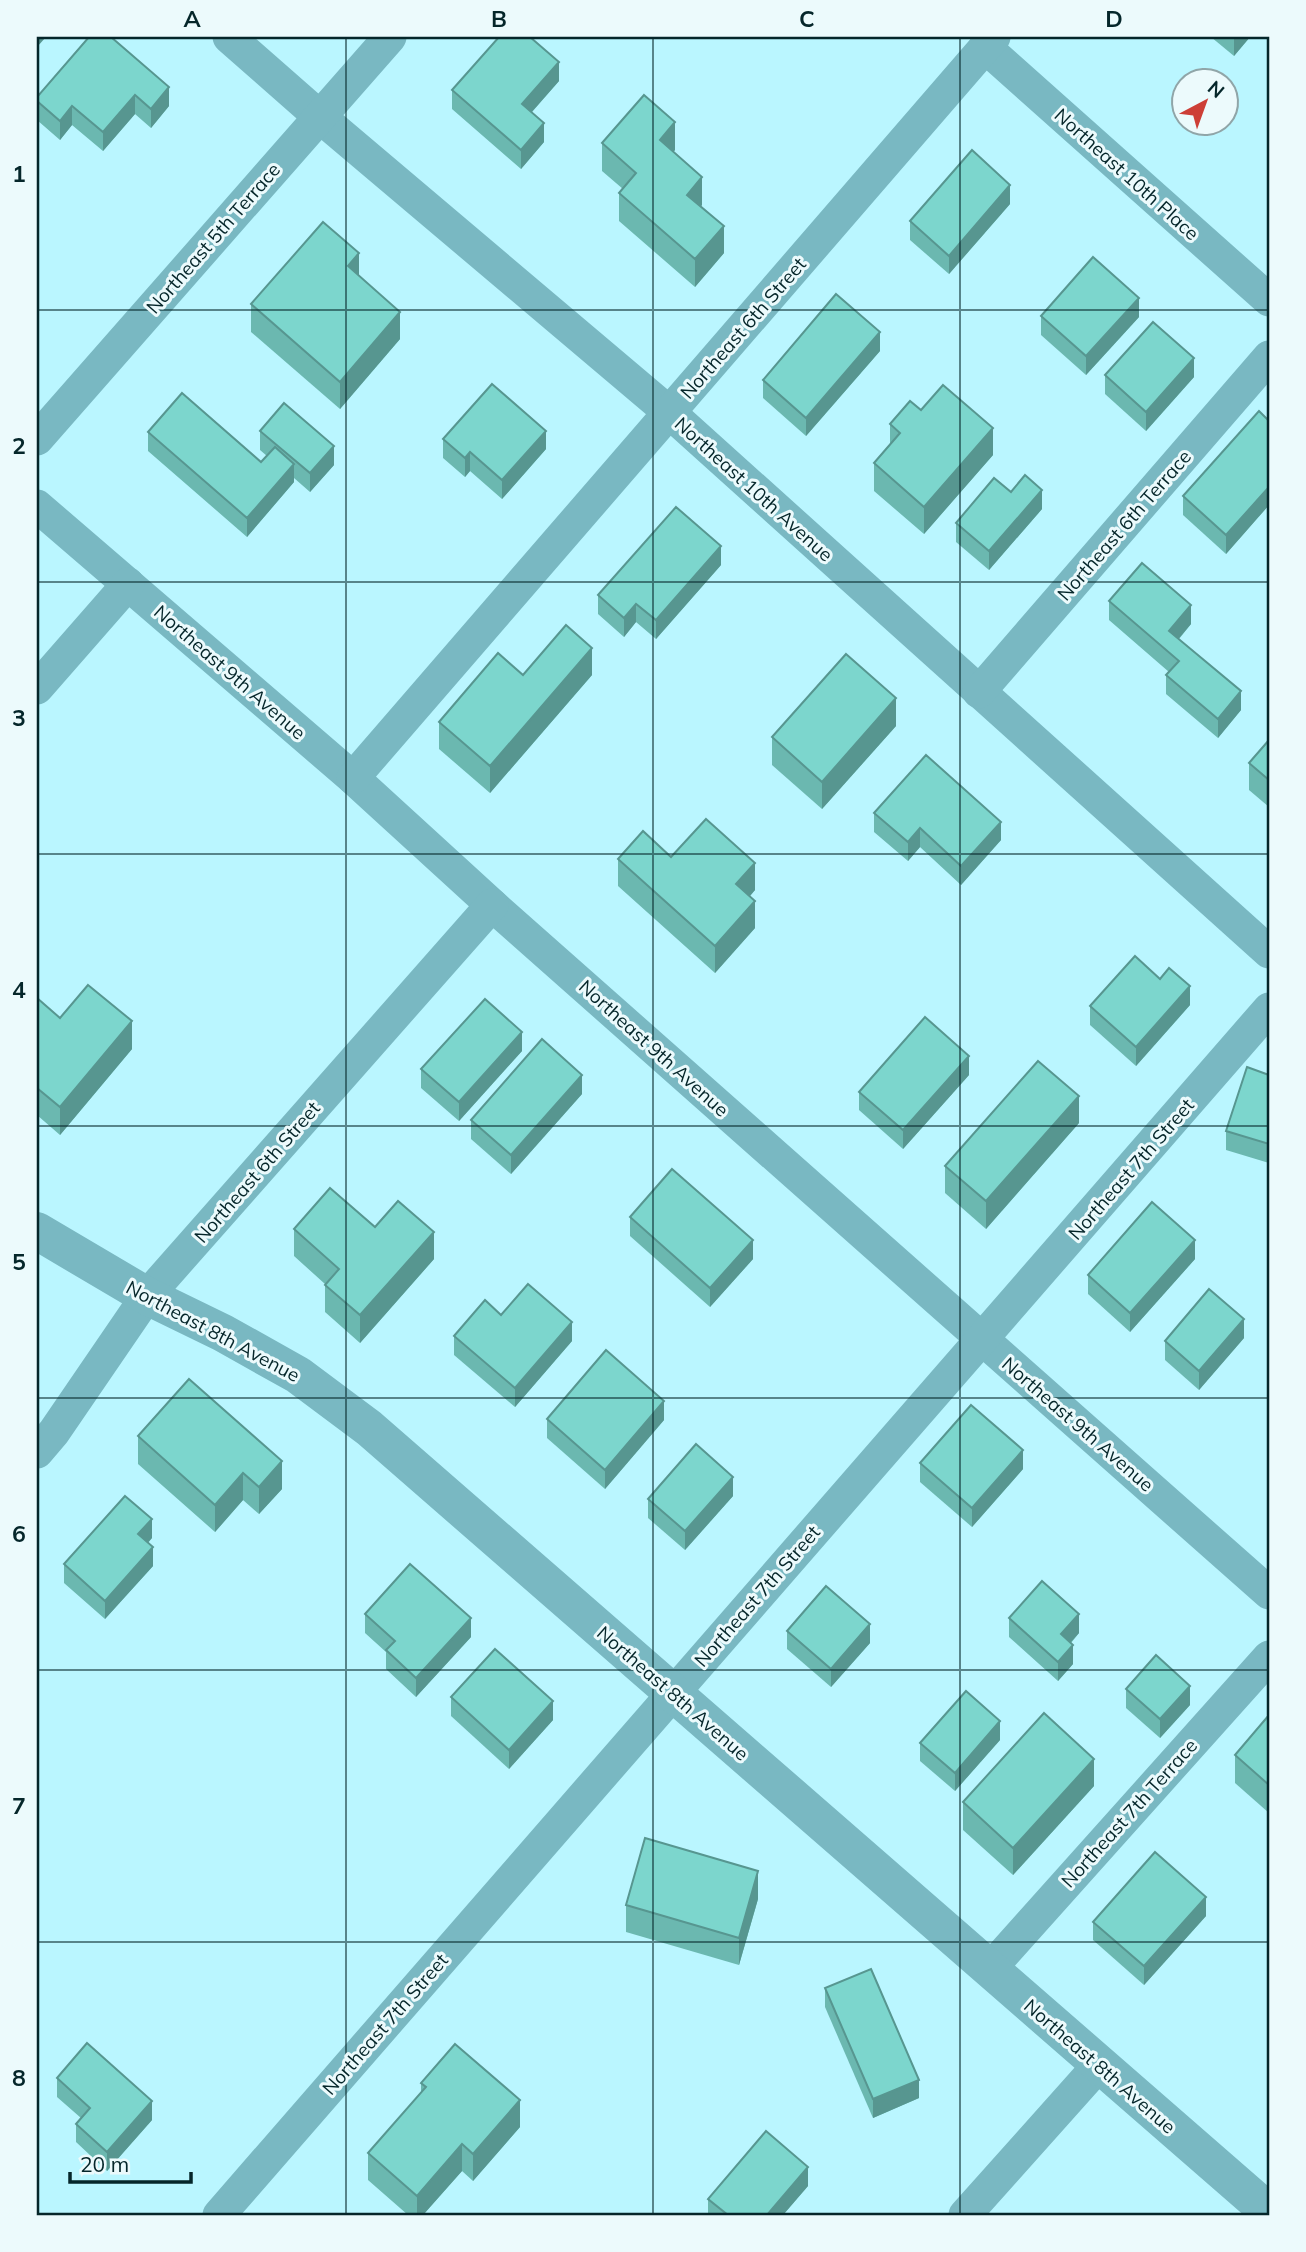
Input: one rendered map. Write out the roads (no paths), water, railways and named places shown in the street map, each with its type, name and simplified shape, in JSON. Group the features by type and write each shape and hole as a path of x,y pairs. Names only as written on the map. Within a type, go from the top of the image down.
{"street":[{"name":"Northeast 10th Avenue","path":"229,37 670,413 1269,953"},
{"name":"Northeast 5th Terrace","path":"37,439 390,37"},
{"name":"Northeast 10th Place","path":"990,42 1269,300"},
{"name":"Northeast 6th Street","path":"353,778 990,42"},
{"name":"Northeast 6th Terrace","path":"979,692 1269,357"},
{"name":"Northeast 9th Avenue","path":"37,506 353,778 492,905 1269,1593"},
{"path":"37,688 128,584"},
{"name":"Northeast 6th Street","path":"37,1452 54,1432 147,1296 492,905"},
{"name":"Northeast 7th Street","path":"219,2215 1269,1009"},
{"name":"Northeast 8th Avenue","path":"37,1231 147,1296 223,1333 298,1375 369,1428 1269,2212"},
{"name":"Northeast 7th Terrace","path":"989,1970 1269,1657"},
{"path":"965,2215 1100,2065"}]}
